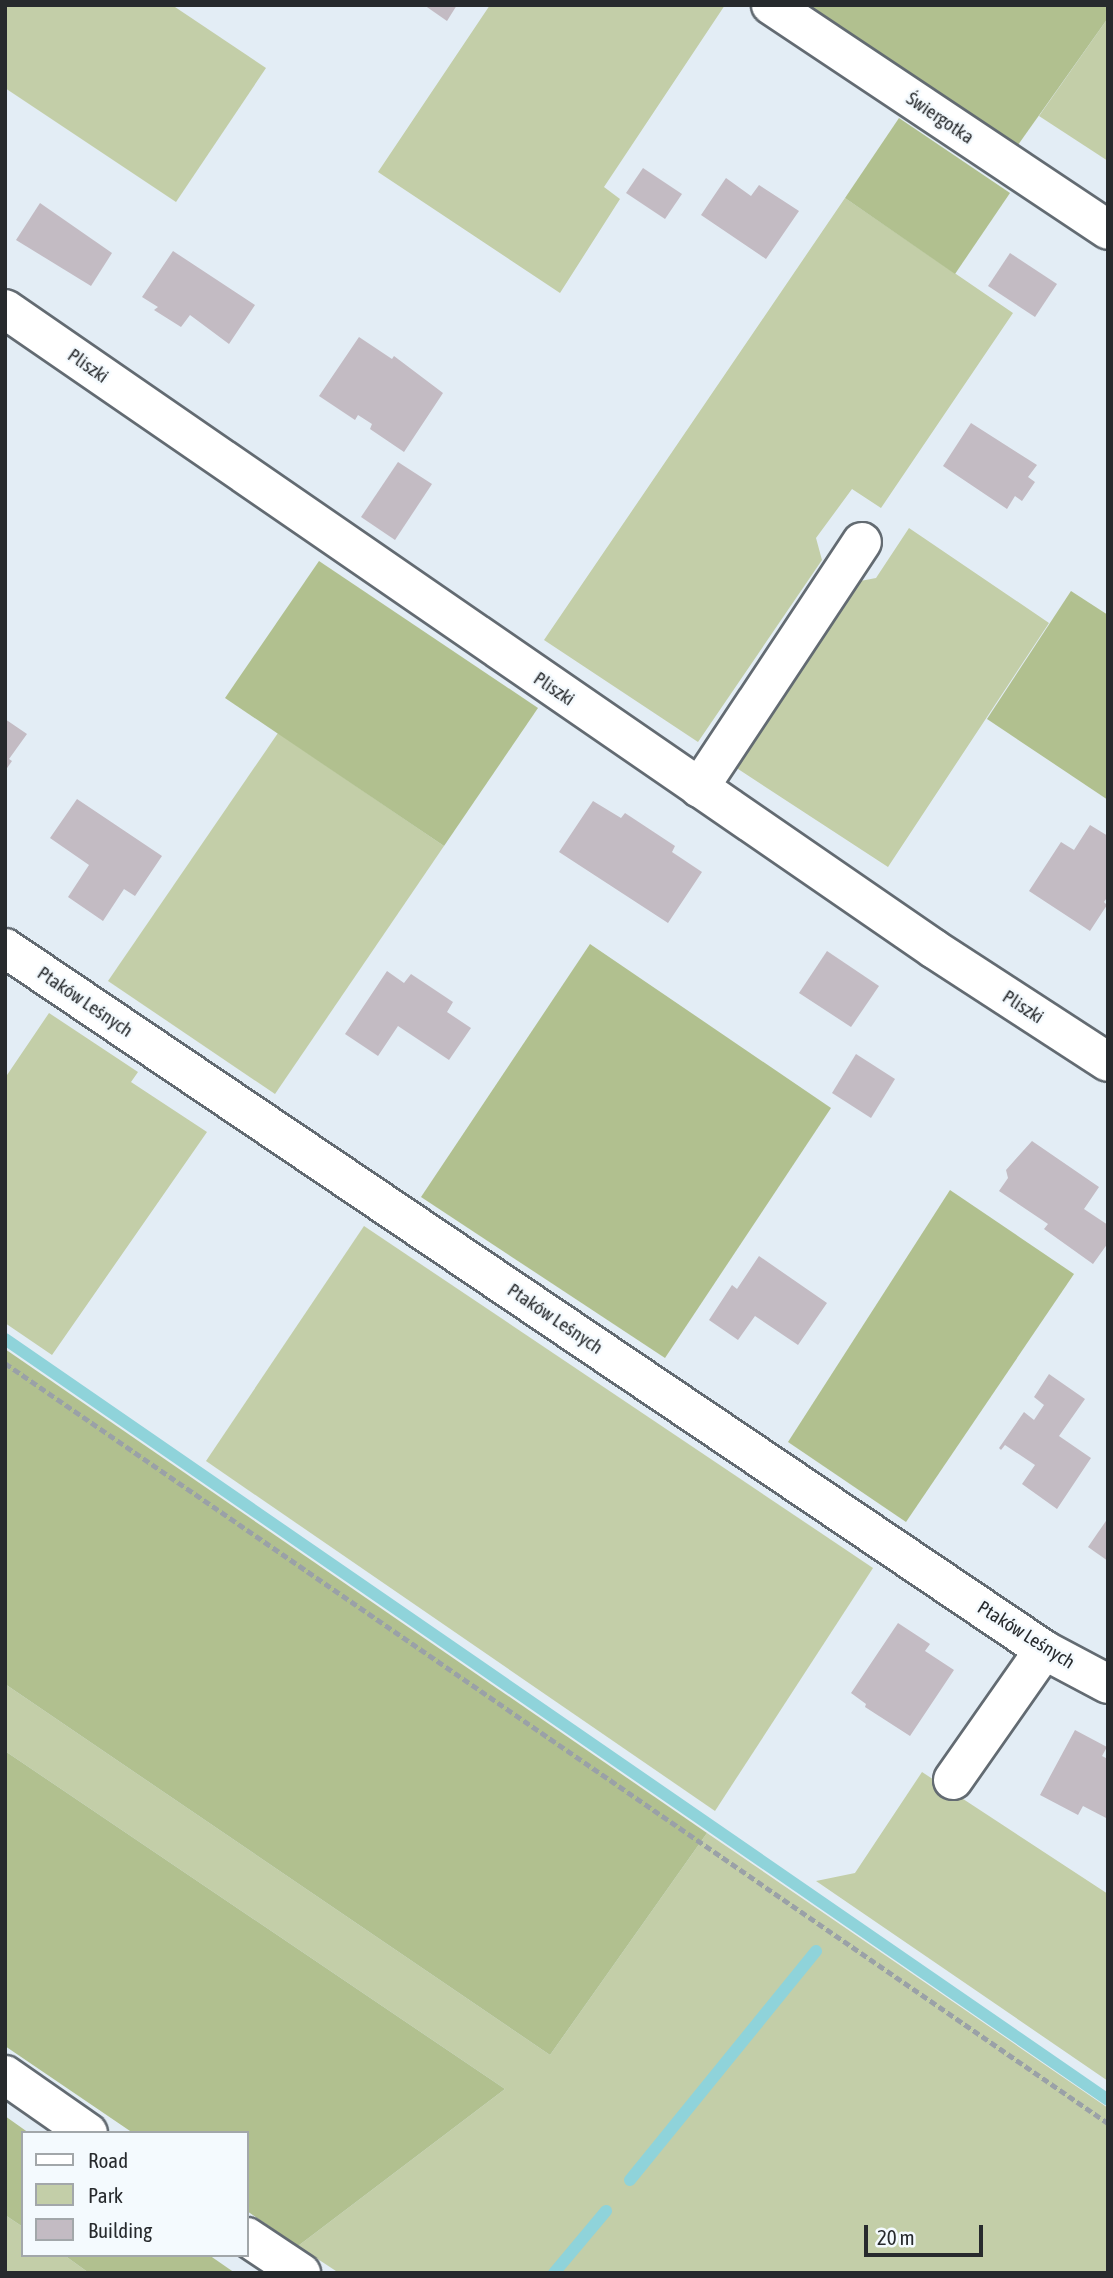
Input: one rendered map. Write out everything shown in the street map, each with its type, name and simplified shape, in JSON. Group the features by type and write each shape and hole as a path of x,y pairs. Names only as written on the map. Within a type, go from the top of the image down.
{"street":[{"name":"Świergotka","path":"771,5 1108,230"},
{"name":"Pliszki","path":"5,309 934,949 1107,1061"},
{"path":"699,788 862,542"},
{"name":"Ptaków Leśnych","path":"5,948 1044,1650 1108,1684"},
{"path":"953,1780 1044,1650"},
{"path":"5,2076 85,2131"},
{"path":"248,2238 301,2273"}],"path":[{"path":"5,1363 1108,2123"}],"green space":[{"path":"5,5 172,5 266,68 176,202 5,88"},
{"path":"490,5 725,5 604,187 620,199 560,293 378,172"},
{"path":"795,5 1108,5 1108,18 1013,152"},
{"path":"1108,18 1108,161 1039,116"},
{"path":"899,118 1010,193 955,274 845,198"},
{"path":"845,198 1013,313 881,508 852,489 816,538 822,560 698,742 544,640"},
{"path":"909,528 1049,623 888,867 735,767 855,582 876,578"},
{"path":"319,561 538,708 444,846 225,698"},
{"path":"1071,591 1108,615 1108,800 987,719"},
{"path":"278,733 444,846 275,1094 108,981"},
{"path":"590,944 831,1108 665,1358 421,1197"},
{"path":"49,1013 138,1072 131,1082 207,1132 52,1355 5,1323 5,1078"},
{"path":"950,1190 1074,1274 906,1522 788,1442"},
{"path":"364,1226 873,1568 715,1811 206,1461"},
{"path":"5,1349 707,1833 550,2055 5,1684"},
{"path":"5,1684 550,2055 707,1833 1108,2108 1108,2273 339,2273 298,2246 505,2089 5,1751"},
{"path":"5,1751 505,2089 298,2246 248,2212 248,2131 130,2131 5,2046"},
{"path":"922,1772 1108,1894 1108,2081 816,1881 855,1873"},
{"path":"5,2116 26,2131 21,2131 21,2226 5,2215"},
{"path":"5,2215 21,2226 21,2257 67,2257 89,2273 5,2273"},
{"path":"67,2257 212,2257 235,2273 89,2273"}],"building":[{"path":"424,5 457,5 447,21"},
{"path":"643,168 682,194 665,219 626,193"},
{"path":"726,178 751,196 759,185 799,211 766,259 701,215"},
{"path":"40,203 112,253 91,286 16,240"},
{"path":"173,251 255,305 229,344 190,315 181,327 154,310 158,307 142,297"},
{"path":"1010,253 1057,284 1035,317 988,286"},
{"path":"359,337 392,359 394,356 443,393 404,452 370,429 372,424 358,415 355,420 319,396"},
{"path":"971,423 1037,465 1028,477 1035,482 1022,501 1015,496 1007,509 943,466"},
{"path":"398,462 432,484 395,540 361,517"},
{"path":"5,719 27,734 9,759 12,761 5,771"},
{"path":"77,799 162,856 135,896 124,889 103,921 68,897 89,865 50,838"},
{"path":"593,801 621,818 625,813 675,846 672,852 702,872 668,923 559,852"},
{"path":"1090,825 1108,836 1108,896 1104,902 1107,905 1090,931 1029,891 1061,842 1074,850"},
{"path":"827,951 879,986 851,1027 799,993"},
{"path":"387,971 404,983 411,974 453,1002 447,1012 471,1028 449,1060 398,1026 378,1056 345,1034"},
{"path":"856,1054 895,1079 871,1118 832,1093"},
{"path":"1032,1141 1099,1187 1084,1209 1108,1225 1108,1243 1093,1264 1044,1229 1048,1224 999,1191 1008,1178 1006,1170"},
{"path":"759,1256 827,1303 798,1345 755,1316 738,1340 709,1320 732,1285 737,1289"},
{"path":"1049,1374 1085,1399 1059,1436 1091,1458 1057,1509 1022,1484 1035,1465 1005,1445 1001,1450 999,1448 1024,1412 1034,1420 1044,1405 1034,1397"},
{"path":"1108,1518 1108,1561 1088,1547"},
{"path":"898,1623 930,1644 925,1651 954,1670 910,1736 865,1707 866,1704 851,1693"},
{"path":"1075,1730 1107,1747 1102,1756 1108,1759 1108,1819 1083,1806 1078,1815 1040,1795"}],"waterway":[{"path":"5,1339 1108,2100"},
{"path":"630,2180 816,1951"},
{"path":"554,2273 606,2211"}]}
